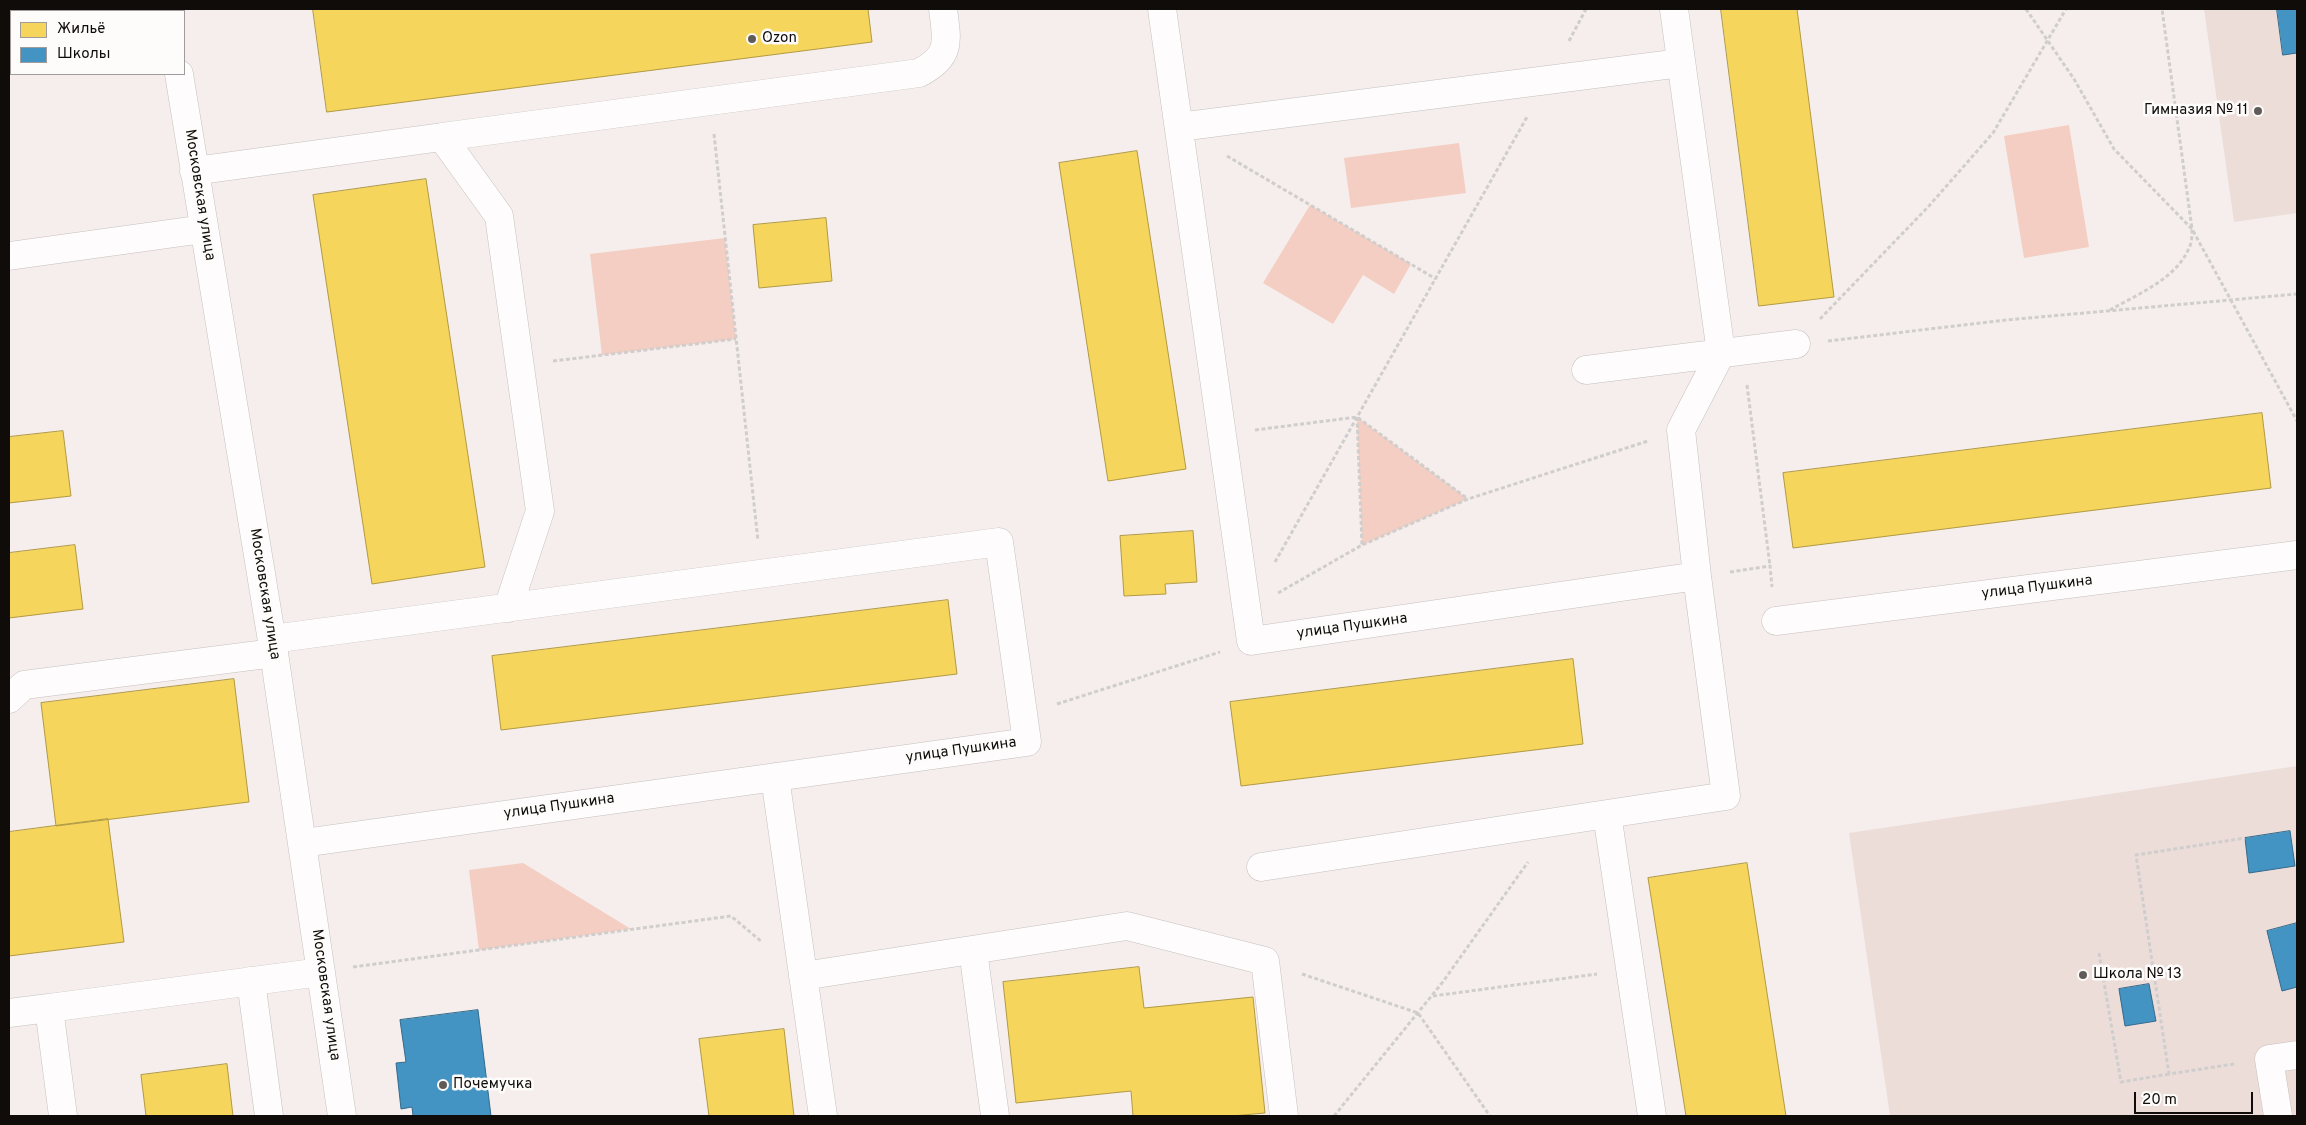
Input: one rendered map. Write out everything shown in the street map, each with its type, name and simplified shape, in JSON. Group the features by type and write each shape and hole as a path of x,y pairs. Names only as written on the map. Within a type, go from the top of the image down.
{"street":[{"path":"194,171 919,73 932,66 942,54 947,41 943,9"},
{"path":"1162,9 1251,642"},
{"path":"1261,867 1726,796 1697,576 1681,430 1721,353 1674,9"},
{"path":"1179,127 1680,63"},
{"name":"Московская улица","path":"179,75 273,646 342,1116"},
{"path":"442,137 499,216 520,364 540,511 508,608"},
{"path":"9,256 204,229"},
{"path":"1586,370 1796,344"},
{"path":"9,699 24,685 508,608 999,542 1024,715"},
{"name":"улица Пушкина","path":"1776,622 2297,555"},
{"name":"улица Пушкина","path":"1251,642 1697,576"},
{"name":"улица Пушкина","path":"303,843 1027,742 1024,715"},
{"path":"775,777 823,1116"},
{"path":"1607,814 1652,1116"},
{"path":"803,976 1127,926 1266,962 1284,1116"},
{"path":"973,950 995,1116"},
{"path":"9,1013 321,972"},
{"path":"251,981 269,1116"},
{"path":"50,1008 63,1116"},
{"path":"2278,1116 2269,1059 2297,1055"}],"path":[{"path":"1248,611 1548,80 1586,9"},
{"path":"2026,9 2074,80 2114,149 2192,229 2297,421"},
{"path":"1796,344 1928,207 1993,133 2046,40 2066,9"},
{"path":"2108,311 2166,277 2182,262 2190,246 2192,229 2162,9"},
{"path":"711,101 761,574"},
{"path":"1179,127 1436,278"},
{"path":"1796,344 2006,320 2297,294"},
{"path":"520,364 736,338"},
{"path":"1721,353 1746,381 1770,566"},
{"path":"1357,417 1362,545"},
{"path":"1222,434 1357,417 1468,499"},
{"path":"1248,611 1362,545 1468,499 1681,430"},
{"name":"улица Пушкина","path":"1024,715 1251,642"},
{"path":"1334,1116 1432,996 1556,822"},
{"path":"2169,1074 2136,855 2244,838"},
{"path":"321,972 731,916 803,976"},
{"path":"2099,953 2121,1082 2269,1059"},
{"path":"1266,962 1418,1013 1490,1116"},
{"path":"1432,996 1630,969"}],"shaded area":[{"name":"Гимназия № 11","path":"2204,9 2297,9 2297,213 2234,222"},
{"path":"2069,125 2089,247 2024,258 2004,136"},
{"path":"1459,143 1466,193 1351,208 1344,158"},
{"path":"1310,205 1411,264 1394,294 1363,275 1333,324 1263,283"},
{"path":"725,238 736,339 602,355 590,254"},
{"path":"1357,417 1468,499 1362,545"},
{"name":"Школа № 13","path":"2297,766 2297,1116 1890,1116 1849,833"},
{"path":"523,863 631,929 479,950 469,870"}],"building: Жильё":[{"path":"313,9 868,9 872,42 327,112"},
{"path":"1721,9 1797,9 1834,297 1759,306"},
{"path":"1137,151 1186,469 1108,481 1059,163"},
{"path":"426,179 485,567 372,584 313,195"},
{"path":"826,218 832,281 759,288 753,225"},
{"path":"2262,413 2271,488 1793,548 1783,473"},
{"path":"63,431 71,496 9,503 9,437"},
{"path":"1193,531 1197,582 1165,584 1166,594 1124,596 1120,536"},
{"path":"75,545 83,609 9,618 9,553"},
{"path":"948,600 957,674 501,730 492,656"},
{"path":"1573,659 1583,744 1241,786 1230,702"},
{"path":"234,679 249,802 56,826 41,703"},
{"path":"108,819 124,942 9,956 9,832"},
{"path":"1747,863 1786,1116 1686,1116 1648,878"},
{"path":"1139,967 1144,1008 1253,997 1265,1113 1232,1116 1133,1116 1131,1091 1016,1103 1003,982"},
{"path":"784,1029 794,1116 709,1116 699,1039"},
{"path":"227,1064 233,1116 146,1116 141,1075"}],"building: Школы":[{"path":"2277,9 2297,9 2297,53 2283,55"},
{"path":"2290,831 2295,866 2249,873 2245,838"},
{"path":"2297,923 2297,987 2282,991 2267,931"},
{"path":"2149,984 2156,1021 2125,1026 2119,989"},
{"name":"Почемучка","path":"478,1010 491,1116 413,1116 412,1107 401,1109 396,1063 406,1062 400,1020"}],"place":[{"name":"Ozon","path":"752,39"},
{"name":"Гимназия № 11","path":"2258,111"},
{"name":"Школа № 13","path":"2083,975"},
{"name":"Почемучка","path":"443,1085"}]}
